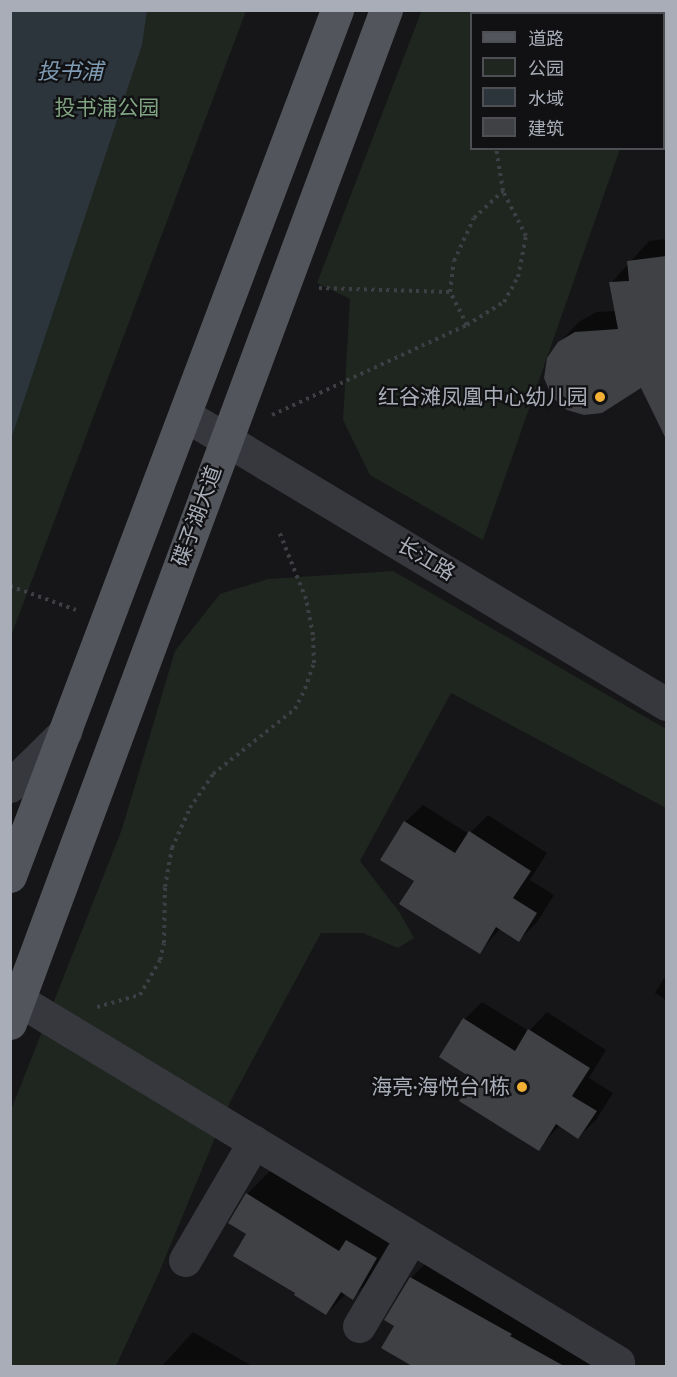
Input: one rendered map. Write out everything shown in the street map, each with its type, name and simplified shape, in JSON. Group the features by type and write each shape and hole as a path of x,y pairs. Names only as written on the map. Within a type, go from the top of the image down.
{"main road":[{"path":"10,876 337,10"},
{"name":"碟子湖大道","path":"15,1011 225,439 386,10"}],"street":[{"name":"长江路","path":"185,414 666,704"},
{"path":"10,786 66,731"},
{"path":"15,1011 50,1019 618,1362"},
{"path":"184,1260 254,1142"},
{"path":"359,1326 411,1238"}],"path":[{"path":"225,439 296,402 467,325 504,302 518,277 526,236 503,191 496,150"},
{"path":"467,325 450,292 454,261 474,218 503,191"},
{"path":"282,287 450,292"},
{"path":"50,1019 140,995 160,960 164,943 167,878 172,848 181,825 213,774 278,725 295,709 305,689 314,663 313,635 306,599 279,531"},
{"path":"10,586 108,621"}],"green space":[{"path":"422,10 666,11 665,19 665,12 470,12 470,150 620,150 483,540 370,475 343,420 350,299 317,283"},
{"name":"投书浦公园","path":"11,11 246,11 11,636"},
{"path":"393,571 666,729 666,808 451,693 360,861 400,913 414,938 398,948 363,933 321,933 230,1102 158,1275 116,1366 11,1366 11,1110 122,829 175,651 220,594 268,579"}],"water":[{"name":"投书浦","path":"11,10 147,11 142,45 11,439"}],"building":[{"path":"666,256 666,439 641,388 602,413 584,415 567,410 552,397 544,378 547,358 558,342 575,332 618,329 609,282 629,281 627,261"},
{"path":"404,821 455,853 469,831 531,871 513,898 537,913 519,942 496,927 480,954 399,904 414,881 380,860"},
{"name":"海亮·海悦台1栋","path":"463,1018 515,1051 528,1029 590,1068 572,1096 597,1111 578,1139 556,1124 539,1151 459,1101 473,1079 439,1057"},
{"path":"246,1193 339,1251 346,1240 377,1258 353,1300 341,1292 326,1315 294,1295 295,1293 233,1256 246,1234 228,1223"},
{"path":"410,1277 564,1366 412,1366 381,1348 394,1326 384,1320"}],"place":[{"name":"红谷滩凤凰中心幼儿园","path":"600,397"},
{"name":"海亮·海悦台1栋","path":"522,1087"}]}
